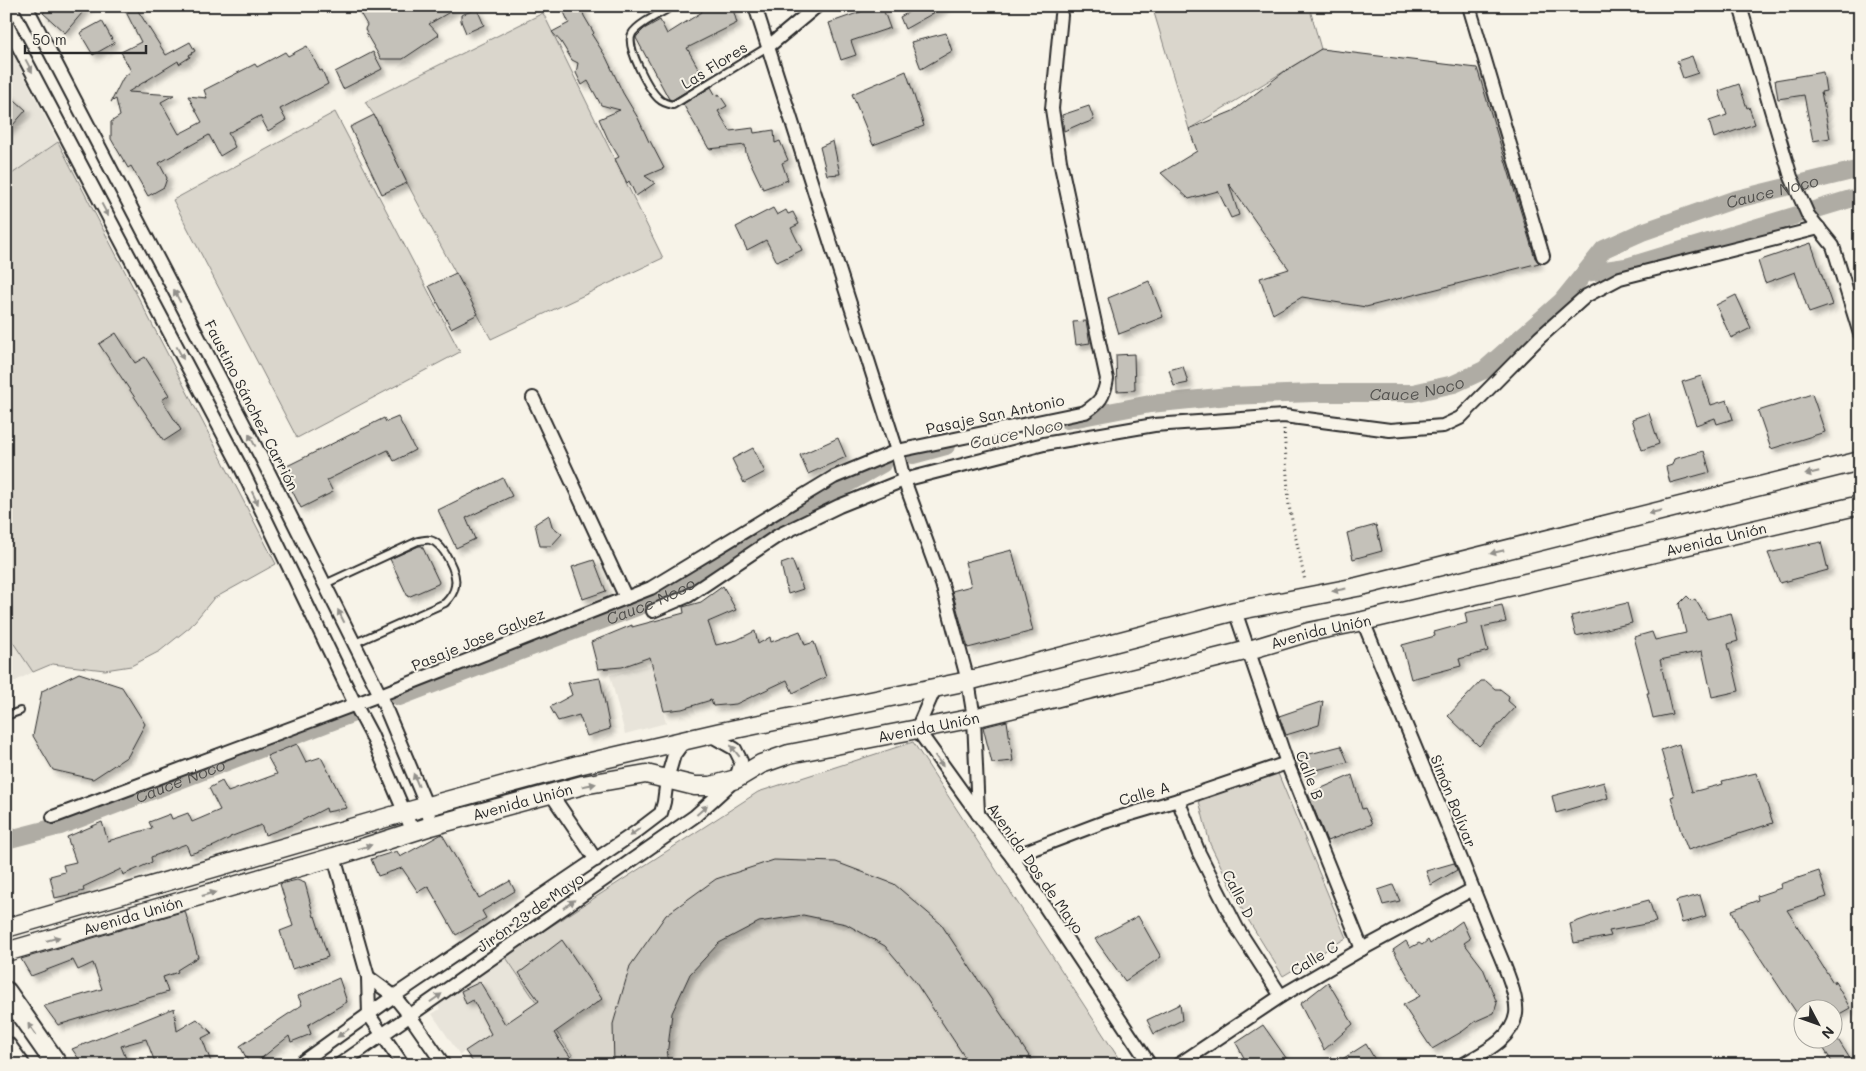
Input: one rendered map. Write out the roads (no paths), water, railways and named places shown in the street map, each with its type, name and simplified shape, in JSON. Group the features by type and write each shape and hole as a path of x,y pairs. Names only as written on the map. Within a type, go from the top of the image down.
{"main road":[{"name":"Avenida Unión","path":"6,928 427,806 578,765 685,740 968,681 1235,611 1357,587 1860,461"},
{"name":"Avenida Unión","path":"6,952 334,857 431,826 583,785 646,774 695,786 711,786 736,779 761,764 789,754 974,718 1248,650 1309,632 1860,505"},
{"path":"6,992 57,1065"},
{"path":"6,1047 19,1065"}],"street":[{"name":"Faustino Sánchez Carrión","path":"26,6 262,459 355,643 380,695 427,806 431,826"},
{"path":"755,6 897,451 904,480 942,584 968,681 974,718 978,814"},
{"path":"768,46 817,6"},
{"path":"1469,6 1543,256"},
{"path":"1740,6 1791,177 1808,215 1830,240 1837,255 1859,331"},
{"name":"Pasaje San Antonio","path":"897,451 1085,412 1097,404 1105,394 1107,379 1060,161 1052,109 1061,15"},
{"path":"6,23 241,468 355,704 372,734 413,832"},
{"path":"653,611 688,596 779,535 839,506 904,480 1044,444 1154,424 1284,416 1390,430 1443,426 1460,418 1539,338 1586,296 1620,278 1819,228"},
{"path":"120,240 142,229"},
{"path":"533,398 626,598"},
{"name":"Pasaje Jose Galvez","path":"52,817 380,695 651,588 834,477 897,451"},
{"path":"241,468 262,459"},
{"name":"Calle B","path":"1235,611 1287,763 1362,948"},
{"name":"Simón Bolívar","path":"1363,621 1514,993 1516,1014 1509,1030 1494,1046 1462,1065"},
{"path":"917,729 935,688"},
{"name":"Avenida Dos de Mayo","path":"917,729 978,814 1012,857 1150,1065"},
{"path":"710,735 735,749 741,762 736,779"},
{"path":"667,779 674,754 685,740"},
{"name":"Calle A","path":"1012,857 1104,822 1178,800 1287,763"},
{"name":"Jirón 23 de Mayo","path":"298,1065 394,996 596,860 661,813 667,779"},
{"name":"Jirón 23 de Mayo","path":"338,1065 695,816 736,779"},
{"path":"551,794 596,860"},
{"name":"Calle D","path":"1178,800 1199,852 1238,928 1281,996"},
{"path":"334,857 368,977 370,1015 403,1065"},
{"name":"Calle C","path":"1178,1065 1281,996 1362,948 1473,889"},
{"path":"368,977 394,996 444,1065"}],"lane":[{"name":"Las Flores","path":"673,6 638,27 632,34 630,44 653,92 660,100 673,105 768,46"},
{"path":"325,584 418,541 429,540 438,544 444,552 455,575 456,585 453,594 445,603 355,643"},
{"path":"6,716 20,710"}],"waterway":[{"name":"Cauce Noco","path":"1067,420 1150,404 1229,396 1315,393 1413,393 1454,384 1484,370 1562,301 1604,249 1642,232 1733,200 1860,169"},
{"path":"1585,273 1626,267 1860,196"},
{"name":"Cauce Noco","path":"913,455 946,446"},
{"name":"Cauce Noco","path":"399,697 658,599 685,586 803,509 882,464"},
{"name":"Cauce Noco","path":"6,840 60,826 351,714"}]}
